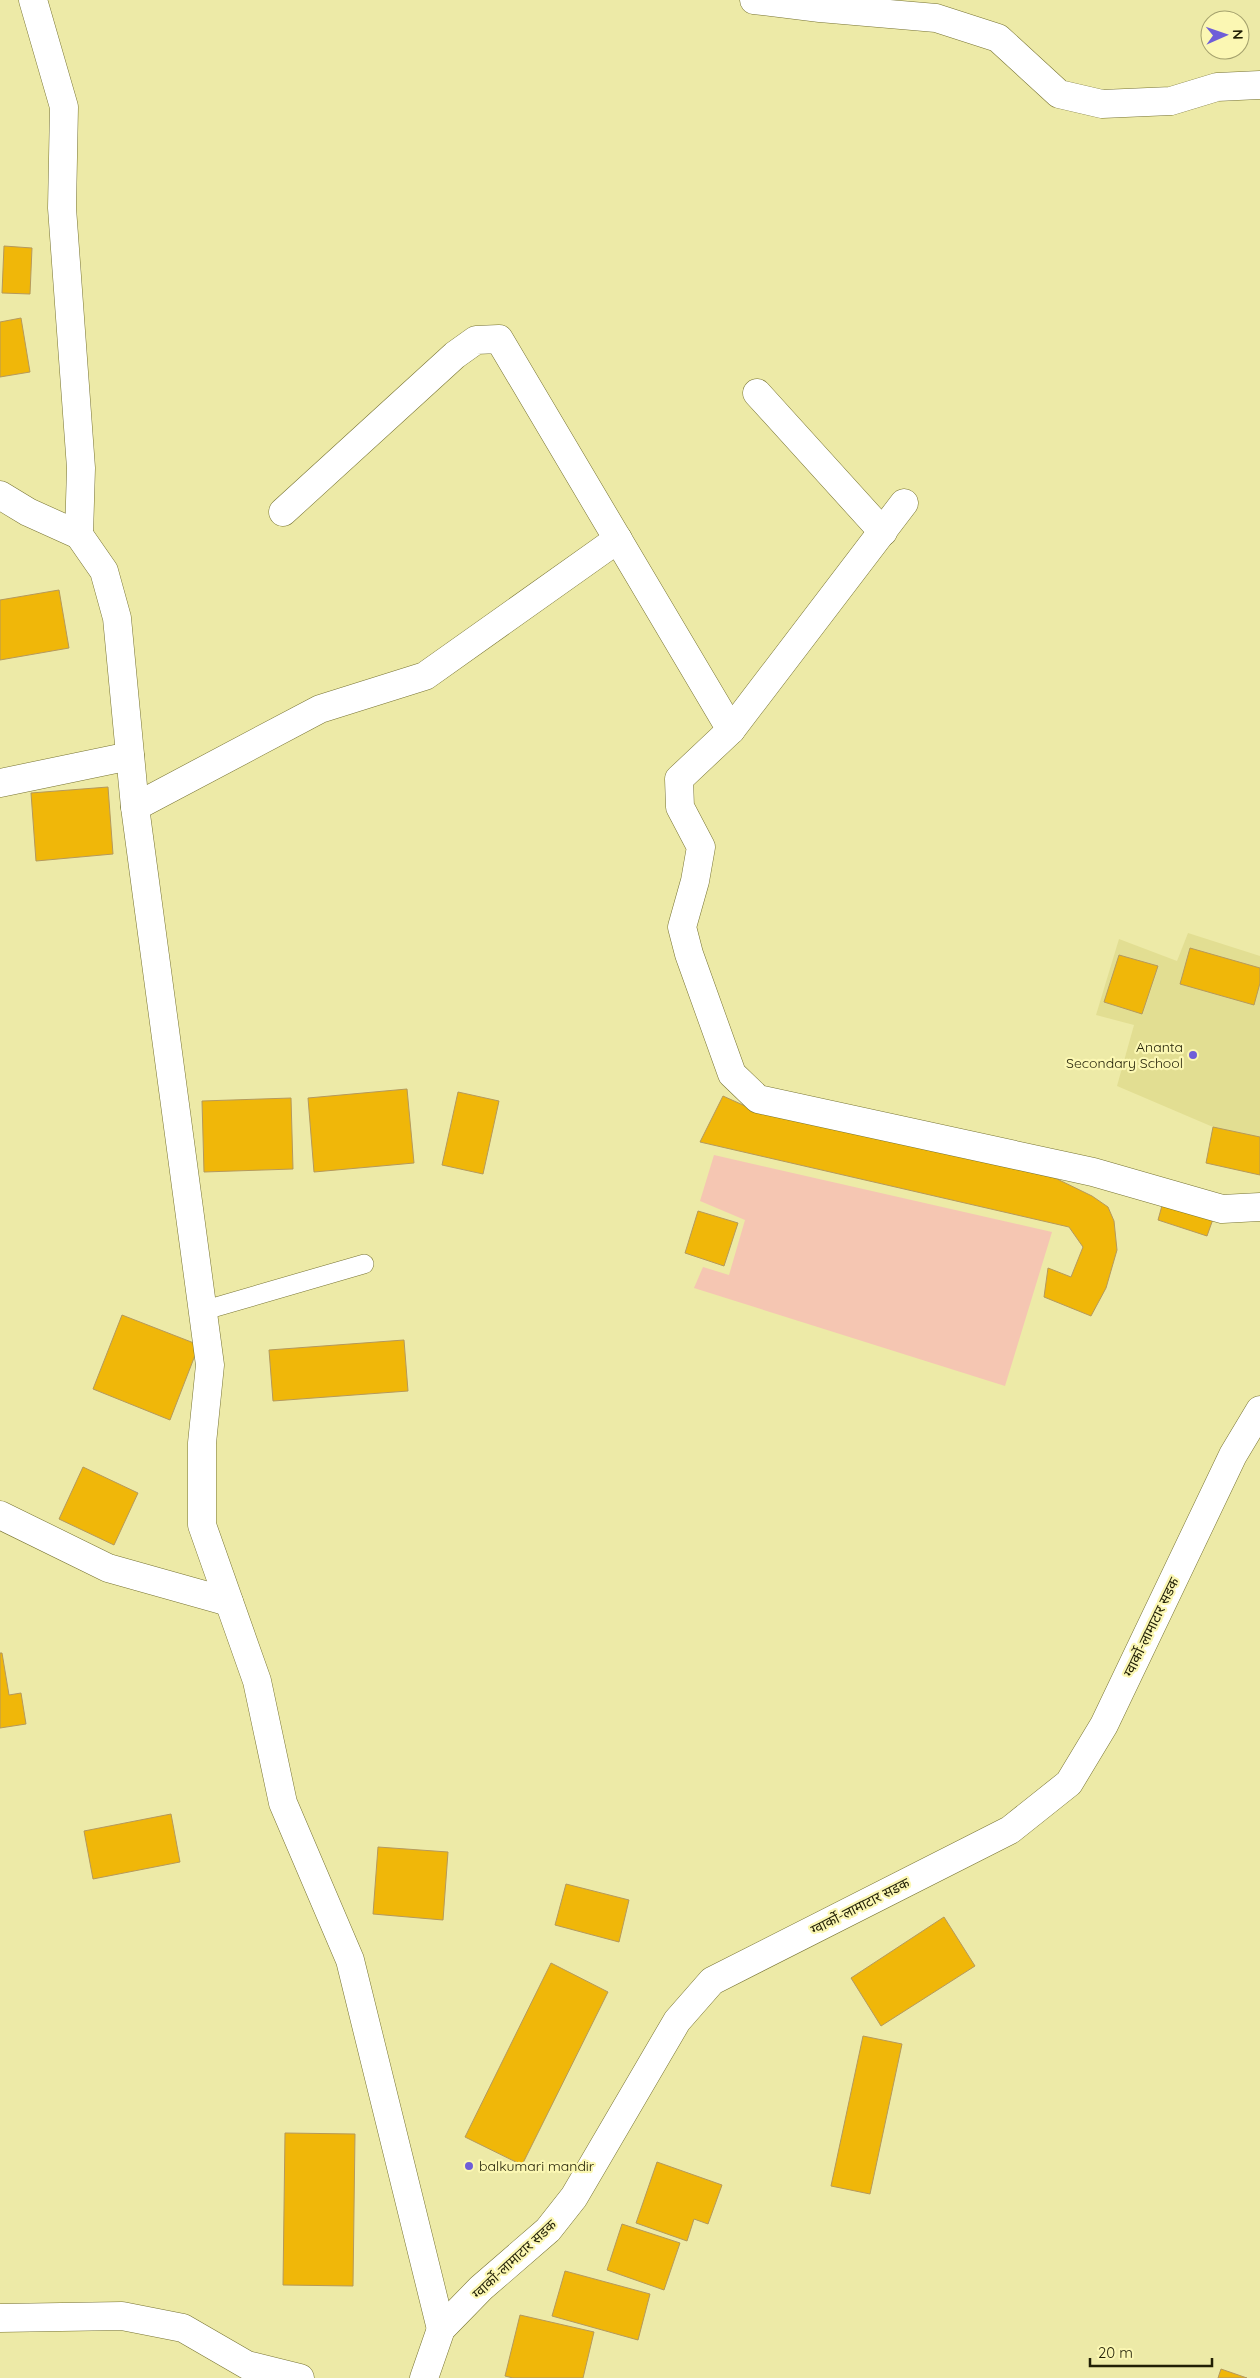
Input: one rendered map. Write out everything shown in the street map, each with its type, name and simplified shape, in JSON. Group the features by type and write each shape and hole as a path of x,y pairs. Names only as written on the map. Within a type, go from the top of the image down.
{"street":[{"path":"33,0 64,107 62,208 81,468 79,535"},
{"path":"754,0 936,18 998,38 1059,94 1102,104 1171,100 1217,87 1260,85"},
{"path":"283,512 455,356 476,340 499,339 731,730"},
{"path":"757,393 884,532"},
{"path":"0,495 28,512 79,535 104,570 117,618 135,807 210,1365 202,1443 202,1525 257,1681 283,1803 350,1960 441,2329"},
{"path":"904,503 884,532 731,730 679,779 680,807 701,847 695,881 682,927 689,954 732,1074 758,1099 1093,1172 1222,1209 1260,1207"},
{"path":"135,807 320,709 425,676 618,539"},
{"path":"0,783 130,756"},
{"name":"ग्वार्को-लामाटार सडक","path":"424,2378 441,2329 481,2288 548,2230 574,2197 677,2021 712,1982 1010,1830 1069,1782 1104,1724 1233,1454 1260,1410"},
{"path":"0,1515 108,1568 229,1602"},
{"path":"0,2318 122,2316 183,2328 247,2365 300,2378"}],"lane":[{"path":"202,1311 364,1264"}],"shaded area":[{"name":"Ananta Secondary School","path":"1188,933 1260,956 1260,1175 1206,1163 1213,1127 1117,1086 1134,1025 1096,1015 1119,939 1177,961"},
{"path":"714,1155 1052,1232 1005,1386 694,1288 703,1267 729,1275 745,1220 700,1201"}],"building":[{"path":"4,246 32,248 30,294 2,293"},
{"path":"21,318 30,372 0,377 0,322"},
{"path":"59,590 69,648 0,660 0,600"},
{"path":"108,787 113,854 36,861 31,793"},
{"path":"1190,948 1260,968 1260,983 1254,1005 1180,984"},
{"path":"1119,955 1158,966 1142,1014 1104,1002"},
{"path":"407,1089 414,1163 314,1172 308,1098"},
{"path":"458,1092 499,1101 483,1174 442,1165"},
{"path":"723,1096 754,1110 1055,1178 1092,1196 1108,1207 1114,1221 1117,1250 1106,1288 1091,1316 1044,1297 1048,1268 1071,1277 1083,1247 1069,1227 700,1142"},
{"path":"291,1098 293,1169 204,1172 202,1101"},
{"path":"1213,1127 1260,1137 1260,1175 1206,1163"},
{"path":"1163,1202 1213,1219 1207,1236 1158,1220"},
{"path":"698,1211 738,1223 724,1266 685,1253"},
{"path":"122,1315 199,1345 170,1420 93,1389"},
{"path":"404,1340 408,1391 273,1401 269,1350"},
{"path":"83,1467 138,1493 114,1545 59,1519"},
{"path":"0,1653 2,1653 9,1695 21,1693 26,1724 0,1728"},
{"path":"171,1814 180,1862 93,1879 84,1831"},
{"path":"378,1847 448,1852 443,1920 373,1914"},
{"path":"566,1884 629,1900 619,1942 555,1925"},
{"path":"944,1917 975,1966 881,2026 851,1978"},
{"path":"551,1963 608,1992 522,2165 465,2137"},
{"path":"863,2036 902,2044 870,2194 831,2186"},
{"path":"285,2133 355,2134 353,2286 283,2285"},
{"path":"657,2162 722,2185 708,2224 694,2219 687,2241 636,2223"},
{"path":"622,2224 680,2243 664,2290 607,2270"},
{"path":"565,2271 650,2294 638,2340 552,2316"},
{"path":"520,2315 594,2332 583,2378 513,2378 505,2376"},
{"path":"1221,2369 1247,2378 1218,2378"}],"place":[{"name":"Ananta Secondary School","path":"1193,1055"},
{"name":"balkumari mandir","path":"469,2166"}]}
